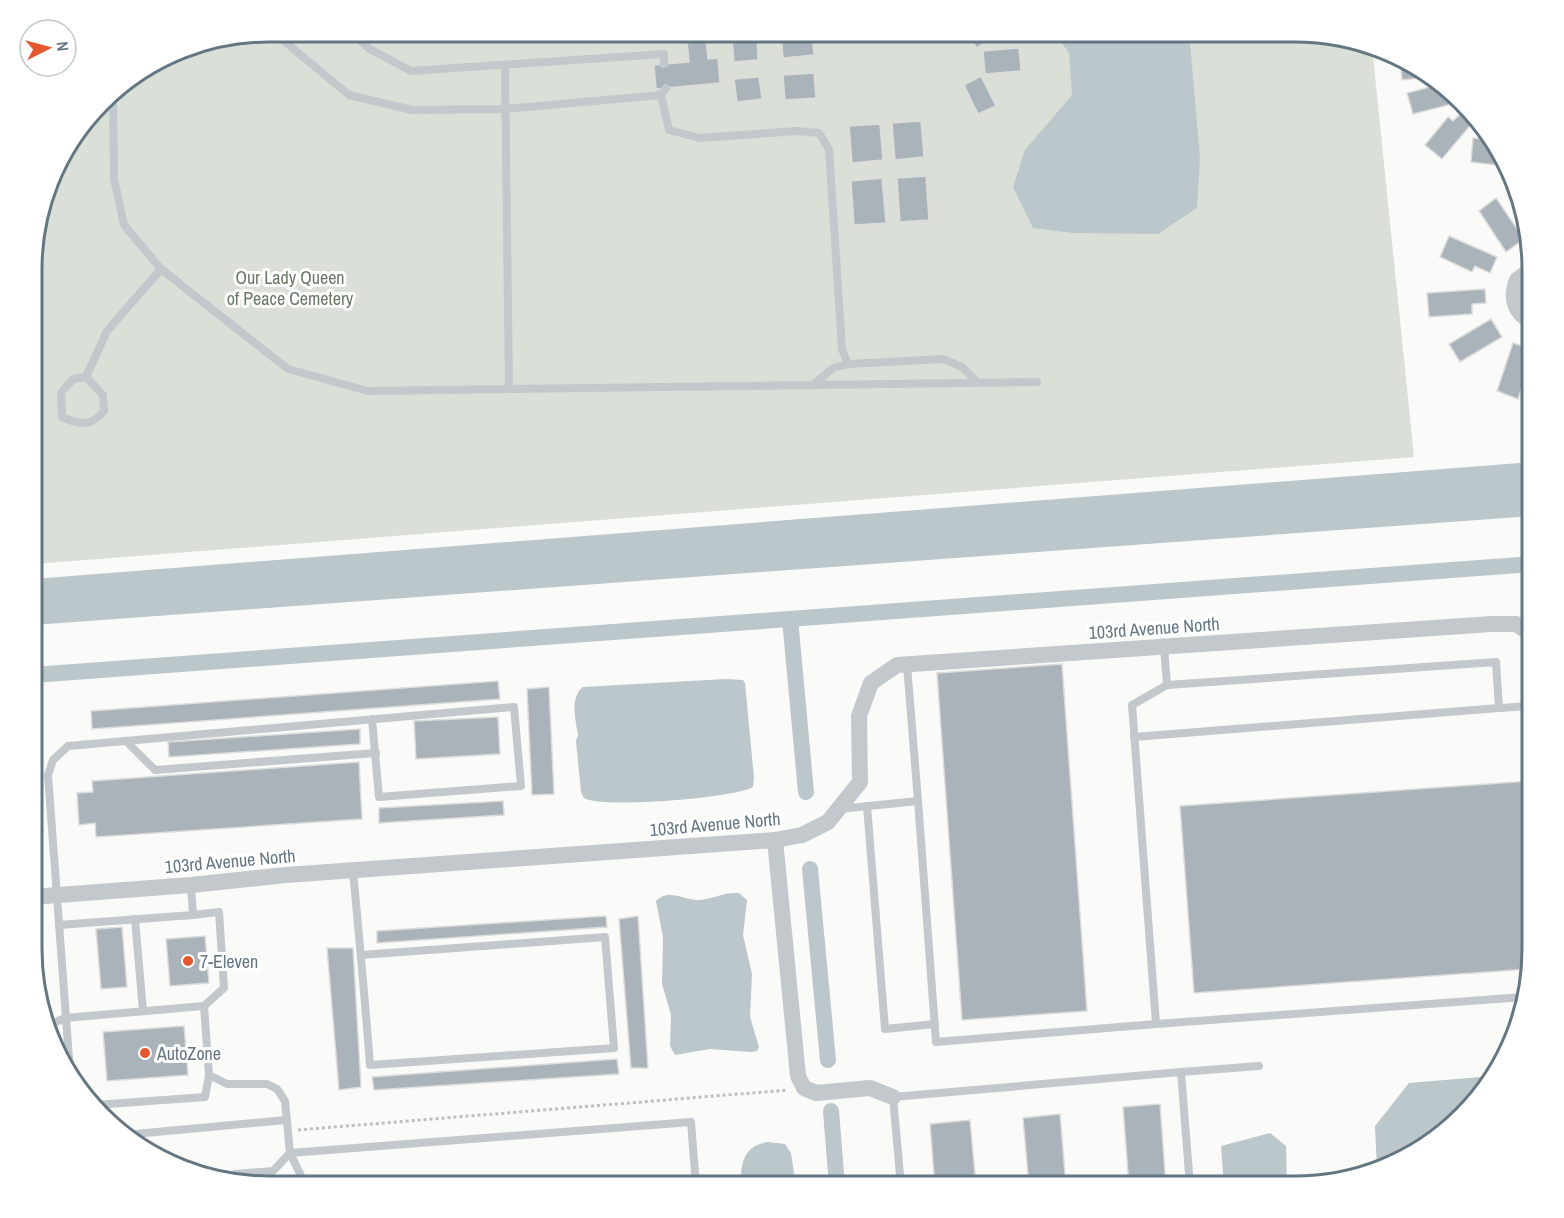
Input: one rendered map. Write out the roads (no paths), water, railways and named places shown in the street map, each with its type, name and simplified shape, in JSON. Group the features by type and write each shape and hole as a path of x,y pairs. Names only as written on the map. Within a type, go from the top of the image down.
{"street":[{"path":"1522,277 1517,280 1513,298 1522,316"},
{"name":"103rd Avenue North","path":"42,896 353,870 775,840 810,831 828,822 860,782 859,716 871,683 897,665 1492,624 1516,624 1522,628"},
{"path":"775,840 798,1076 804,1088 816,1093 870,1088 893,1097"}],"lane":[{"path":"285,42 349,95 412,110 506,109 663,92 669,130 700,138 797,131 819,133 829,149 842,349 848,364"},
{"path":"361,42 370,50 411,71 664,54 664,64"},
{"path":"505,66 509,389"},
{"path":"113,103 114,179 124,225 160,269 189,289 288,369 369,391 1037,382"},
{"path":"86,377 107,331 160,269"},
{"path":"813,385 833,368 848,364 943,359 962,367 978,383"},
{"path":"86,377 103,395 104,411 95,422 78,425 62,417 61,393 73,379 86,377"},
{"path":"1164,647 1167,686"},
{"path":"1156,1024 1132,705 1167,686 1496,662 1499,708"},
{"path":"907,665 936,1042 1517,998"},
{"path":"69,1057 48,775 53,760 68,746 372,719 514,707 521,786 379,797 372,719"},
{"path":"1134,737 1522,707"},
{"path":"126,741 155,770 375,753"},
{"path":"838,809 918,801"},
{"path":"867,806 885,1029 935,1024"},
{"path":"353,870 370,1065 614,1048 605,937 361,955"},
{"path":"191,885 193,915"},
{"path":"54,1022 65,1018 204,1006 224,988 219,912 59,926"},
{"path":"135,919 143,1011"},
{"path":"103,1104 205,1097 209,1075 204,1006"},
{"path":"900,1176 893,1097 1259,1066"},
{"path":"1181,1072 1189,1176"},
{"path":"209,1075 227,1084 267,1084 277,1089 285,1101 290,1153 301,1176"},
{"path":"137,1134 286,1120"},
{"path":"250,1176 273,1171 290,1153 691,1122 695,1176"}],"waterway":[{"path":"42,674 1522,565"},
{"path":"790,619 806,792"},
{"path":"810,869 828,1060"},
{"path":"831,1111 836,1176"}],"place":[{"name":"7-Eleven","path":"188,961"},
{"name":"AutoZone","path":"145,1053"}],"park label":[{"name":"Our Lady Queen of Peace Cemetery","path":"290,287"}]}
